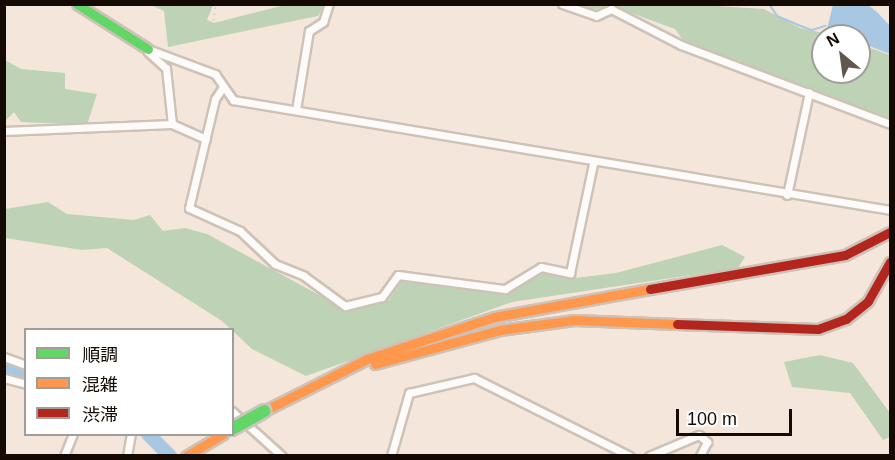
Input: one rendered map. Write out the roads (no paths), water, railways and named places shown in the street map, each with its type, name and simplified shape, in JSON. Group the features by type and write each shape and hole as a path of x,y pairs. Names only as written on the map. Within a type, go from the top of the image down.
{"main road":[{"path":"77,4 148,49"},
{"path":"234,428 367,359 494,317 845,255 891,232"},
{"path":"298,393 416,351 537,324 614,320 818,329 846,319 868,302 891,262"},
{"path":"186,456 221,436"}],"street":[{"path":"296,110 309,32 323,22 329,4"},
{"path":"562,4 596,16 611,9 681,45 891,123"},
{"path":"148,49 215,74 233,100 593,164 891,210"},
{"path":"148,49 166,68 172,124"},
{"path":"223,87 215,99 189,208 240,231 275,264 304,276 345,306 382,297 398,275 505,289 541,267 570,273 593,164"},
{"path":"787,195 809,92"},
{"path":"4,131 172,124 206,139"},
{"path":"4,357 24,364"},
{"path":"4,378 24,383"},
{"path":"391,456 409,393 474,378 630,456"},
{"path":"234,413 282,456"},
{"path":"649,456 699,435 707,442 700,456"},
{"path":"64,456 73,436"},
{"path":"127,456 130,436"}],"water":[{"path":"833,5 868,5 890,26 890,54 871,47 871,24 828,24"}],"waterway":[{"path":"769,4 777,16 811,30"},
{"path":"4,368 24,373"},
{"path":"150,436 170,456"}]}
